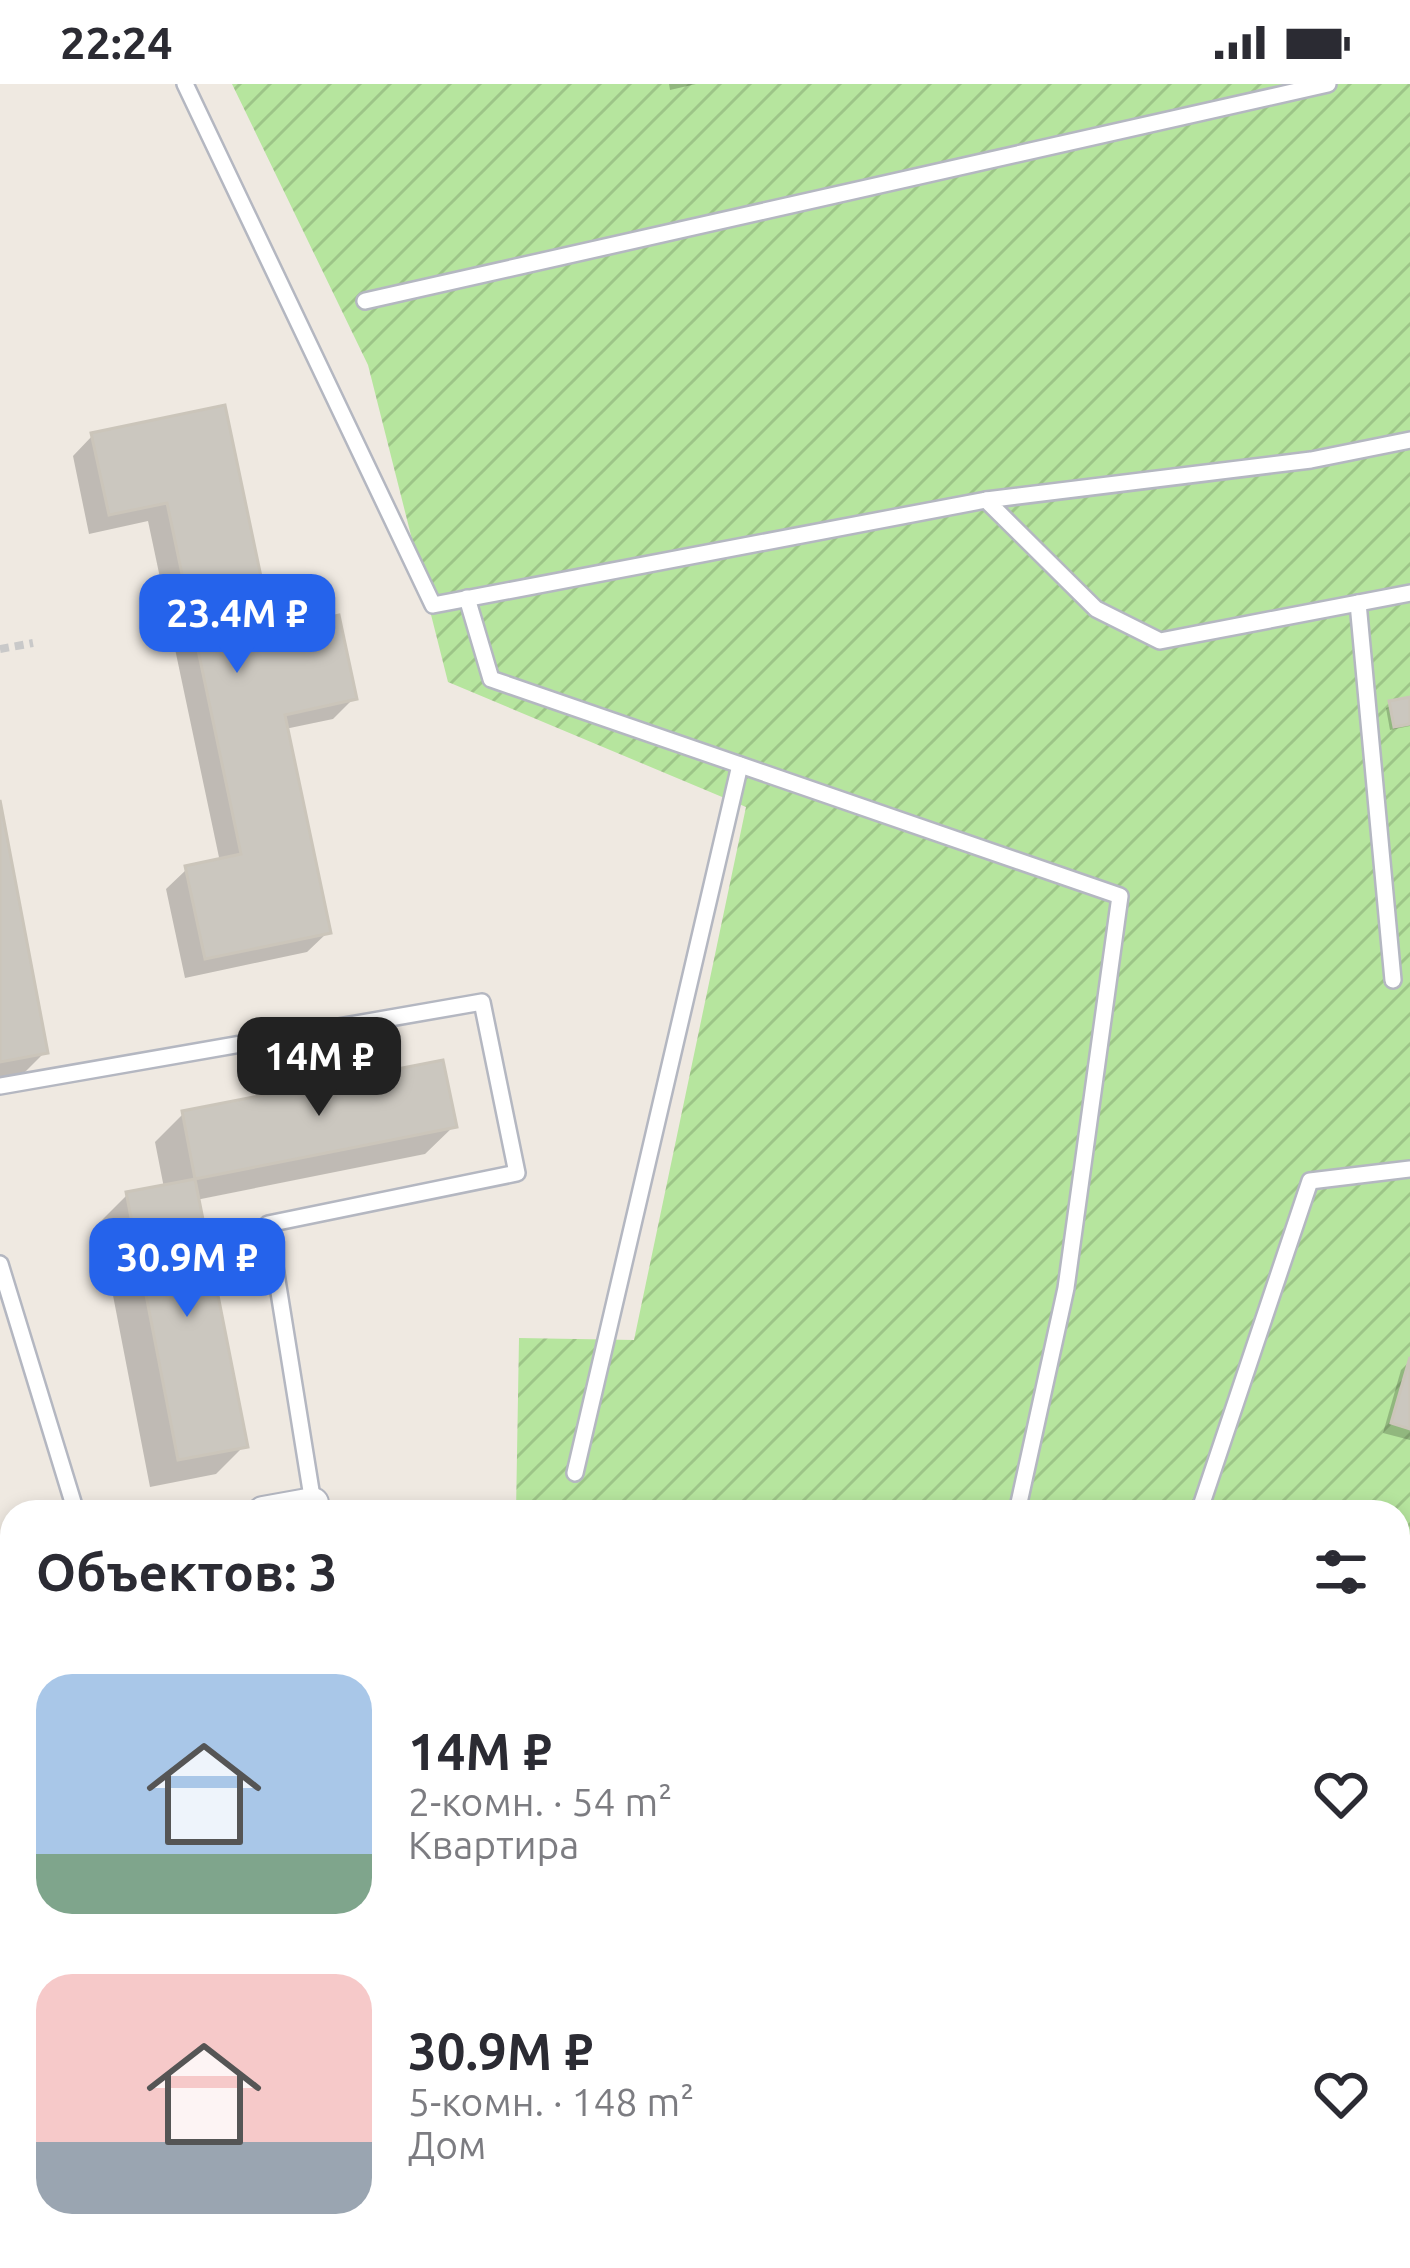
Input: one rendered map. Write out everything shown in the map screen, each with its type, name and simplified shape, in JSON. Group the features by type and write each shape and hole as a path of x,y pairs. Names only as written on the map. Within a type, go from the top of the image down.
{"lane":[{"path":"185,84 433,605 986,500 1311,460 1410,440"},
{"path":"365,302 1328,84"},
{"path":"986,500 1096,609 1160,641 1410,592"},
{"path":"466,598 491,679 1120,896 1066,1288 1020,1500"},
{"path":"1358,603 1394,980"},
{"path":"575,1473 740,765"},
{"path":"0,1086 482,1002 517,1173 268,1224 313,1500"},
{"path":"1203,1500 1310,1181 1410,1169"},
{"path":"0,1264 72,1500"}],"path":[{"path":"0,650 33,644"}],"green space":[{"path":"232,84 1410,84 1410,1500 516,1500 519,1338 634,1340 746,807 448,682 368,365"}],"building":[{"path":"225,405 272,629 339,615 357,699 285,715 331,933 205,959 185,866 241,854 167,503 109,515 91,433"},
{"path":"1410,697 1410,724 1394,727 1389,701"},
{"path":"0,800 48,1053 0,1062"},
{"path":"443,1060 457,1127 195,1179 182,1111"},
{"path":"195,1179 248,1447 178,1460 126,1192"},
{"path":"1410,1357 1410,1429 1391,1423"}]}
